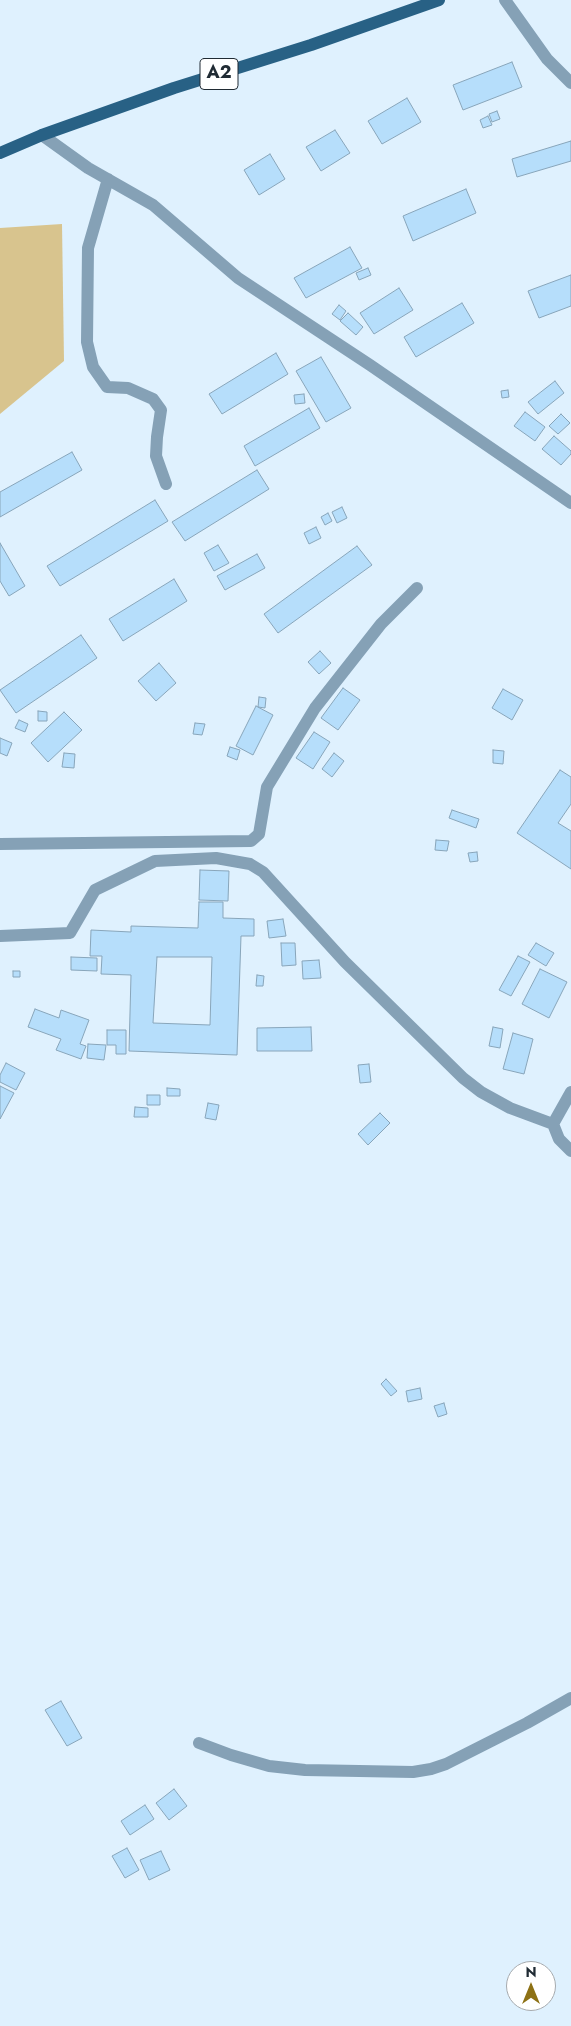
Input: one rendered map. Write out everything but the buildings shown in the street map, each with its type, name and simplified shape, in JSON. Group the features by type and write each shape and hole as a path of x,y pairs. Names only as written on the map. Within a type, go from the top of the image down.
{"main road":[{"name":"A2","path":"1,150 174,88 311,45 439,0"}],"street":[{"path":"505,0 547,59 571,83"},
{"path":"42,135 88,168 152,205 238,278 571,503"},
{"path":"108,180 88,248 87,342 93,367 107,387 128,388 153,399 161,410 156,456 166,484"},
{"path":"0,844 250,841 260,834 267,787 315,708 381,624 417,588"},
{"path":"0,936 70,934 95,890 155,861 216,858 250,864 263,872 345,962 463,1078 481,1092 510,1108 552,1124 559,1138 571,1151"},
{"path":"552,1124 571,1092"},
{"path":"199,1743 230,1755 269,1766 305,1770 413,1772 446,1764 527,1723 571,1698"}],"shaded area":[{"path":"62,224 64,361 0,414 0,228"}]}
